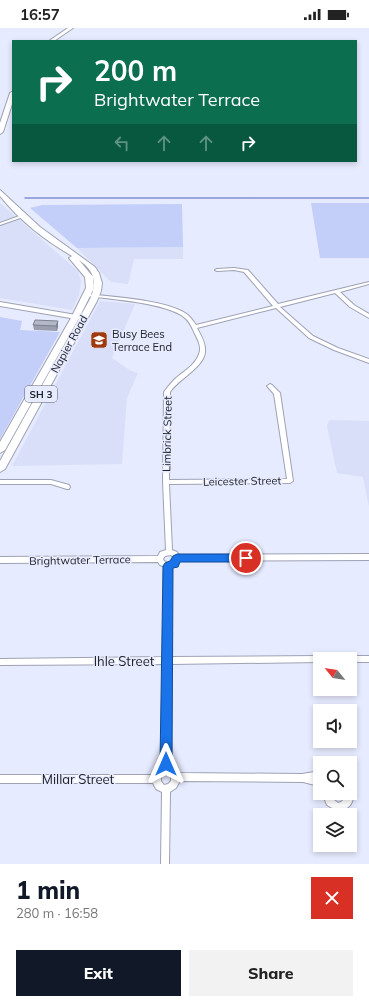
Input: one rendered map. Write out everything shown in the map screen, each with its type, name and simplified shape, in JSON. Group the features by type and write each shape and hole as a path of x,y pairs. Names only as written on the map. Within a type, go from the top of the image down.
{"highway":[{"path":"53,40 71,28"},
{"path":"0,130 12,96"},
{"name":"Napier Road","path":"0,192 10,204 64,248 89,276 91,296 14,434 0,469"},
{"name":"Napier Road","path":"0,450 14,434"}],"main road":[{"path":"0,304 79,318"}],"street":[{"path":"0,224 24,216"},
{"path":"217,270 234,269 246,271 277,305 312,338 336,349 369,360"},
{"path":"194,327 369,283"},
{"path":"336,291 352,306 369,316"},
{"name":"Limbrick Street","path":"91,296 136,301 176,311 186,316 194,327 202,346 202,356 174,382 167,392 166,482 169,552"},
{"name":"Leicester Street","path":"166,482 290,481 277,393 270,386"},
{"path":"0,482 51,482 67,487"},
{"path":"177,558 174,564 168,566 162,563 160,559 162,554 169,552 177,558 369,557"},
{"name":"Brightwater Terrace","path":"0,560 160,559"},
{"path":"167,769 168,566"},
{"name":"Ihle Street","path":"0,662 313,659"},
{"path":"357,659 369,659"},
{"path":"167,769 173,772 176,777 173,786 167,788 161,787 156,779 161,771 167,769"},
{"path":"176,777 302,778 313,776"},
{"path":"302,778 313,781"},
{"name":"Millar Street","path":"0,780 156,779"},
{"path":"165,864 167,788"},
{"path":"329,800 337,807 344,805 348,800"}],"shaded area":[{"path":"0,203 78,271 81,281 79,295 72,310 0,298"},
{"path":"311,203 369,203 369,258 320,258"},
{"path":"182,204 183,247 77,248 30,208 42,205"},
{"path":"183,247 183,259 134,259 128,284 111,282 77,248"},
{"path":"100,301 135,304 112,358 131,371 138,373 127,398 122,464 12,466"},
{"path":"0,317 22,321 20,330 60,332 0,439"},
{"path":"329,420 369,421 369,507 363,477 337,473 327,426"}],"building":[{"path":"35,320 58,321 56,326 33,325"}],"waterway":[{"path":"25,198 369,198"}],"place":[{"name":"Busy Bees Terrace End","path":"99,340"}],"route":[{"path":"166,764 168,566 174,564 177,558 246,558"}]}
